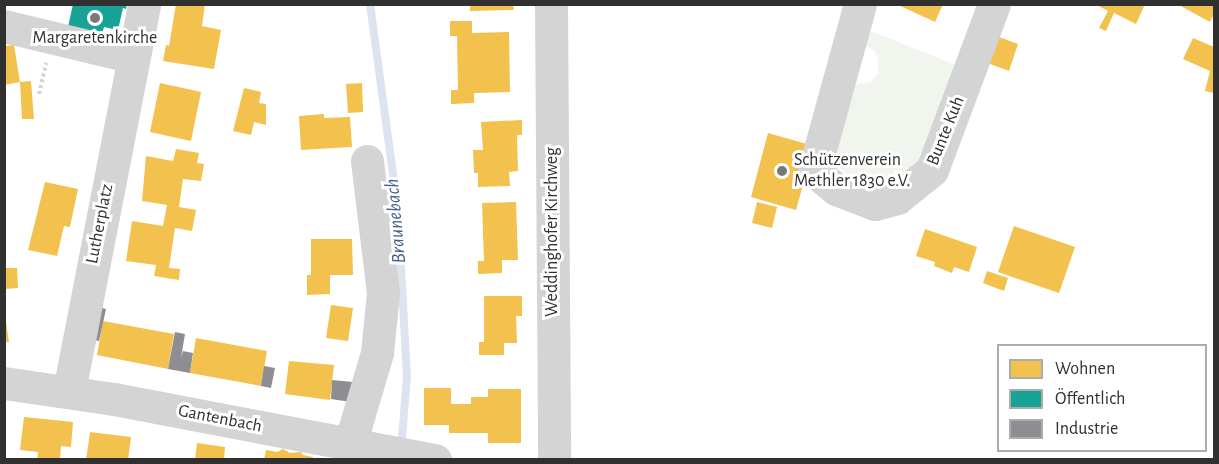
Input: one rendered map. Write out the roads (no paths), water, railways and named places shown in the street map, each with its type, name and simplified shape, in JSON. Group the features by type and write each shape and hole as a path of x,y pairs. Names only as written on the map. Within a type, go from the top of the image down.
{"street":[{"name":"Lutherplatz","path":"69,391 144,4"},
{"name":"Weddinghofer Kirchweg","path":"551,4 554,459"},
{"name":"Bunte Kuh","path":"860,4 814,171 836,189 875,204 897,198 932,170 994,4"},
{"path":"4,26 133,57"},
{"path":"350,444 377,353 383,293 367,161"},
{"name":"Gantenbach","path":"4,382 69,391 435,459"}],"waterway":[{"name":"Braunebach","path":"370,4 398,211 407,375 402,438"}],"place":[{"name":"Margaretenkirche","path":"95,18"},
{"name":"Schützenverein Methler 1830 e.V.","path":"782,171"}]}
